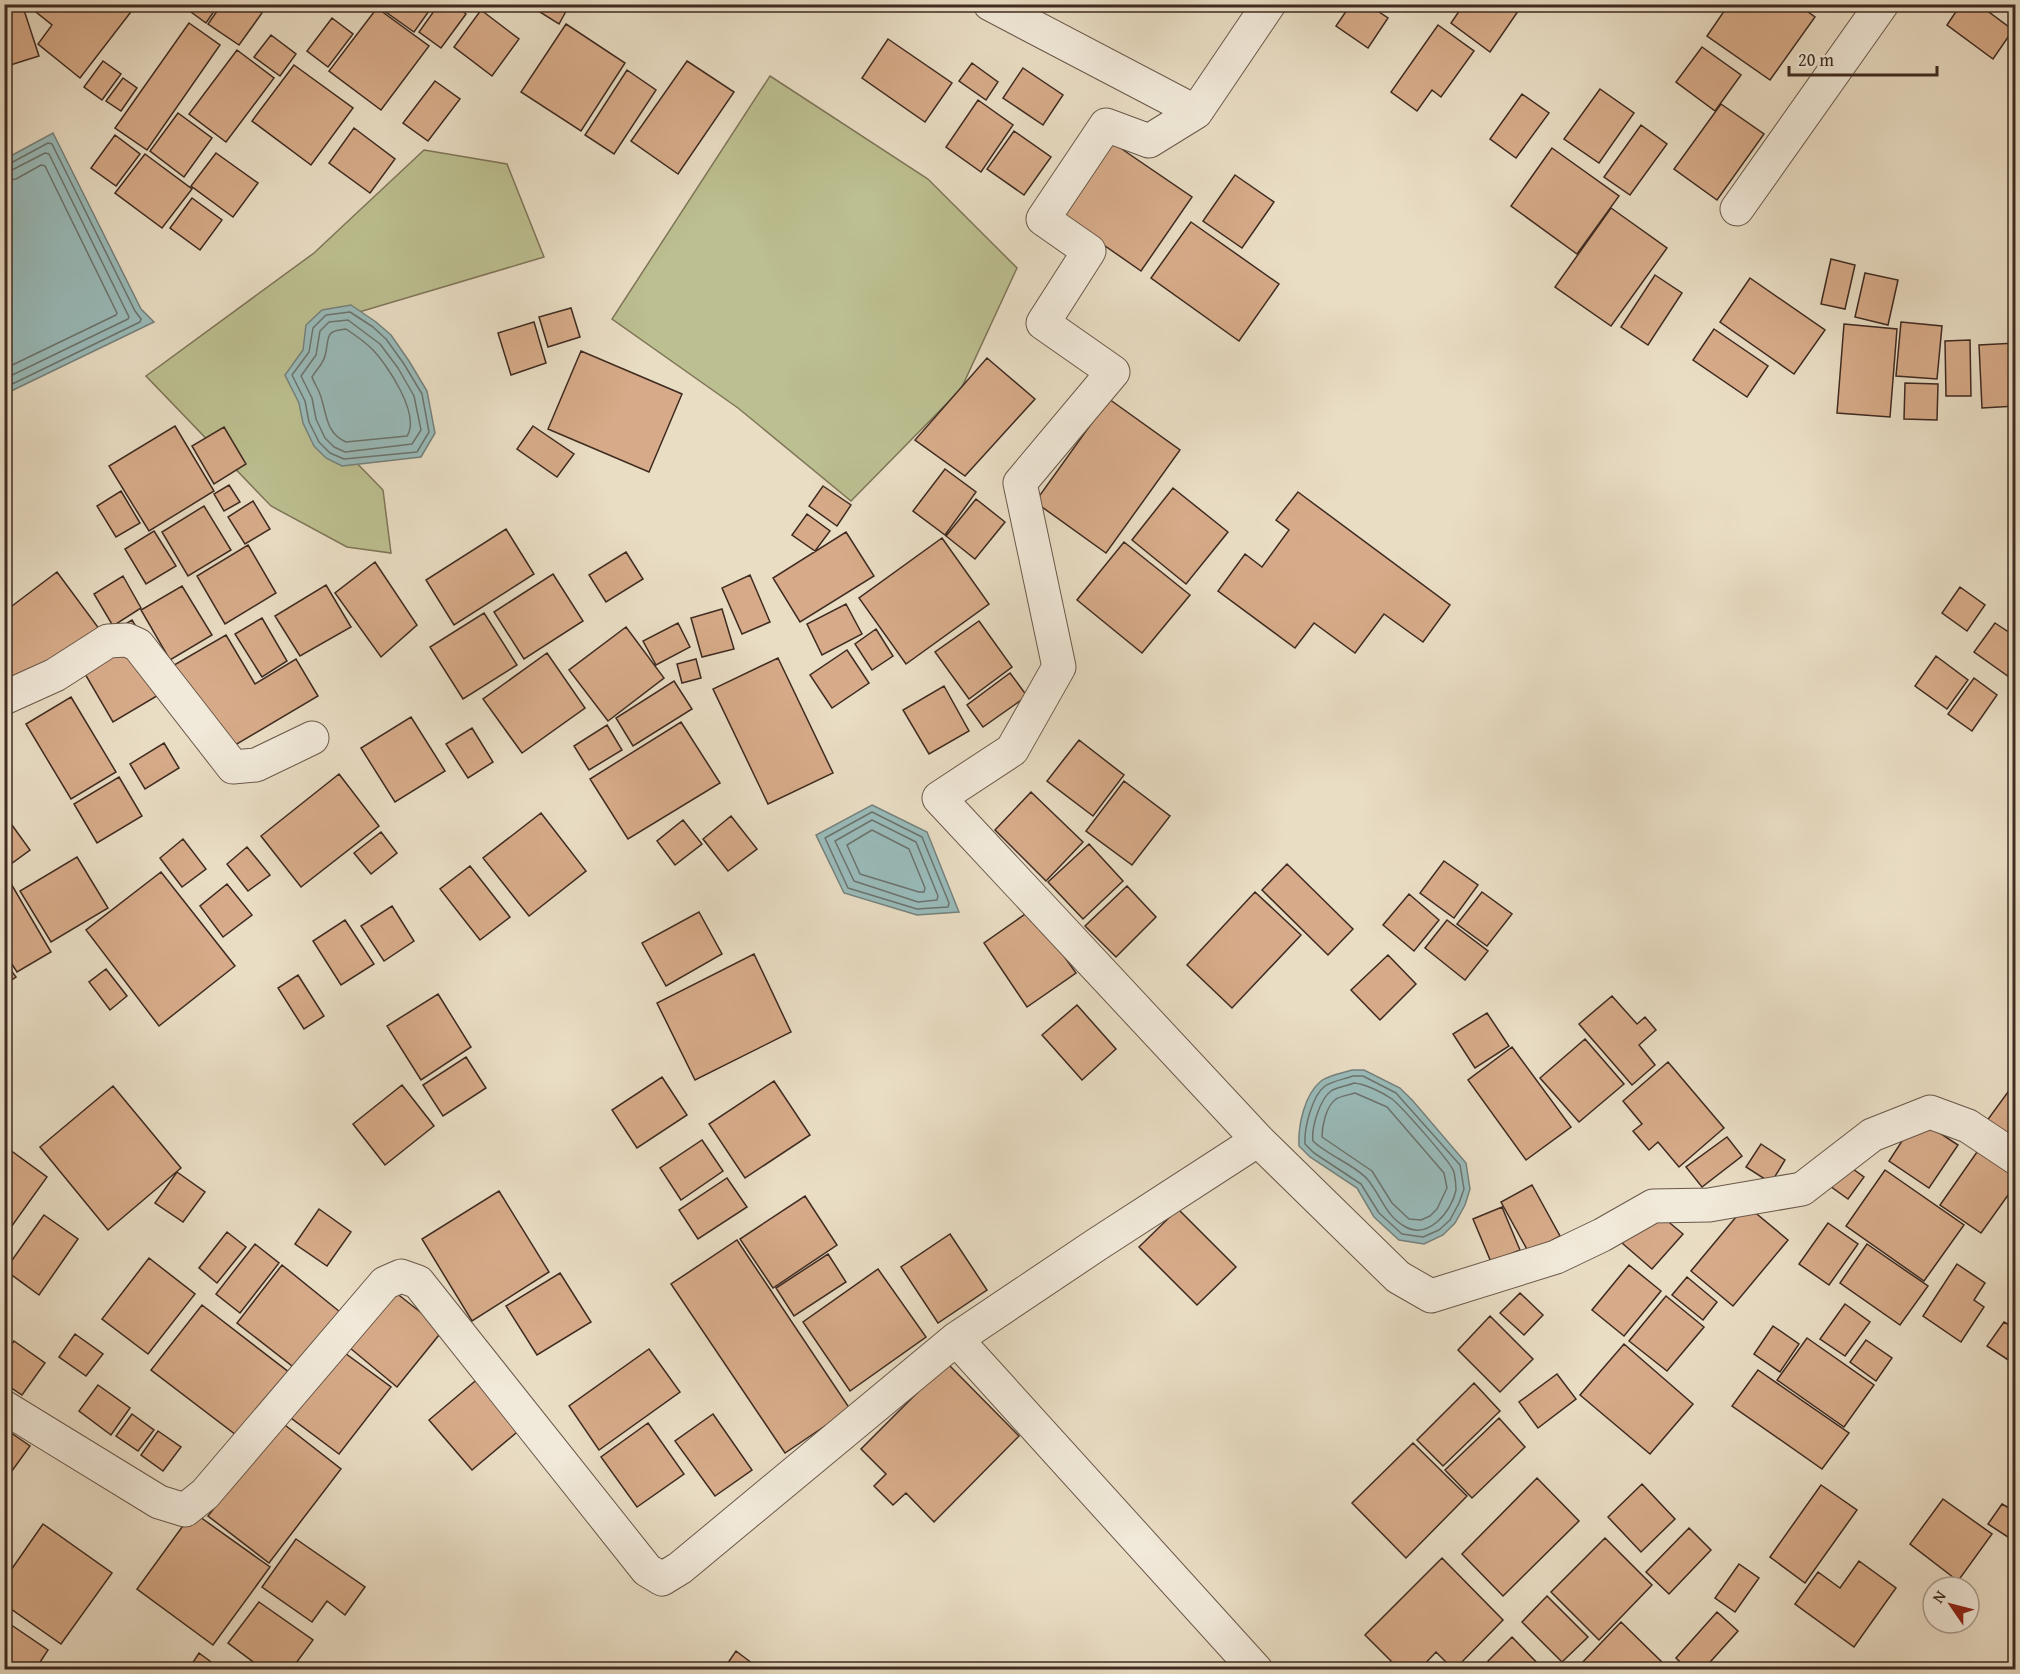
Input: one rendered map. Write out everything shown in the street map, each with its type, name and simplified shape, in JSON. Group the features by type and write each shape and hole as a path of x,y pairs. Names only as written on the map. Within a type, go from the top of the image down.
{"street":[{"path":"990,4 1196,112"},
{"path":"1269,4 1196,112 1149,141 1106,125 1043,219 1089,251 1043,323 1113,372 1020,483 1059,667 1012,750 939,798 1258,1140 1398,1277 1431,1296 1556,1257 1602,1235 1653,1206 1709,1205 1802,1189 1872,1135 1929,1112 1968,1125 2016,1158"},
{"path":"1737,209 1882,4"},
{"path":"4,698 55,675 108,641 127,640 138,645 232,767 256,765 312,738"},
{"path":"4,1407 159,1502 185,1510 205,1494 385,1283 401,1276 418,1282 647,1570 662,1579 680,1568 956,1339 1086,1251 1258,1140"},
{"path":"956,1339 1256,1670"}],"green space":[{"path":"770,76 928,179 1017,268 961,389 851,501 738,408 612,319"},
{"path":"424,150 507,164 544,257 322,323 308,413 383,490 391,553 347,547 271,506 146,376 314,253"}],"water":[{"path":"53,133 141,309 154,322 5,394 5,159"},
{"path":"351,305 391,335 427,391 435,433 421,457 342,466 326,458 314,446 303,423 299,403 285,375 303,350 306,325 322,310"},
{"path":"872,805 927,832 959,912 917,915 844,893 816,835"},
{"path":"1352,1070 1364,1070 1400,1088 1466,1163 1470,1189 1465,1205 1455,1223 1443,1235 1424,1244 1399,1240 1374,1217 1357,1188 1310,1157 1299,1146 1303,1111 1310,1094 1321,1081 1328,1077"}],"building":[{"path":"26,4 137,4 80,78 38,44 52,25"},
{"path":"180,4 219,4 206,23"},
{"path":"222,4 249,4 262,13 239,45 208,24"},
{"path":"387,4 434,4 414,32 383,10"},
{"path":"439,4 454,4 466,14 441,48 419,32"},
{"path":"527,4 570,4 559,24"},
{"path":"1351,4 1367,4 1388,18 1368,48 1336,26"},
{"path":"1464,4 1523,4 1490,52 1451,23"},
{"path":"1729,4 1797,4 1815,17 1770,80 1707,36"},
{"path":"1961,4 1978,4 2013,30 1993,59 1947,25"},
{"path":"23,7 39,56 4,67 4,13"},
{"path":"377,8 429,46 381,110 329,71"},
{"path":"481,10 519,39 492,76 454,47"},
{"path":"332,18 353,34 328,67 307,51"},
{"path":"189,23 220,45 147,150 115,128"},
{"path":"566,24 625,63 581,131 521,92"},
{"path":"1438,25 1474,51 1441,97 1432,90 1417,111 1391,92"},
{"path":"271,35 296,54 280,76 254,57"},
{"path":"888,39 952,83 925,122 862,78"},
{"path":"1702,47 1741,75 1715,111 1676,82"},
{"path":"237,50 274,78 226,142 189,114"},
{"path":"103,61 121,74 102,100 84,87"},
{"path":"687,61 734,92 678,174 631,141"},
{"path":"972,63 998,82 986,100 959,81"},
{"path":"294,65 353,108 311,165 252,121"},
{"path":"1023,68 1063,95 1043,125 1003,98"},
{"path":"627,70 656,90 614,154 585,135"},
{"path":"123,78 137,88 121,111 106,101"},
{"path":"435,81 460,99 428,141 403,123"},
{"path":"1600,89 1634,113 1599,163 1564,139"},
{"path":"1522,94 1549,113 1516,158 1490,139"},
{"path":"978,100 1013,125 981,172 946,147"},
{"path":"1721,104 1764,134 1717,200 1674,169"},
{"path":"178,113 212,138 184,177 150,151"},
{"path":"1641,125 1667,144 1630,195 1604,177"},
{"path":"354,128 395,159 370,193 329,163"},
{"path":"1014,131 1051,157 1024,195 987,169"},
{"path":"115,135 140,154 116,186 91,168"},
{"path":"1113,143 1192,197 1141,271 1062,216"},
{"path":"1552,148 1619,196 1577,254 1511,206"},
{"path":"216,153 258,183 233,217 191,186"},
{"path":"145,154 192,189 162,228 115,193"},
{"path":"1235,175 1274,202 1242,248 1203,221"},
{"path":"192,198 222,220 200,250 170,228"},
{"path":"1611,208 1667,248 1611,326 1555,287"},
{"path":"1191,222 1279,284 1239,341 1151,278"},
{"path":"1831,259 1855,265 1845,309 1821,304"},
{"path":"1865,273 1898,280 1888,325 1855,317"},
{"path":"1655,275 1682,293 1648,345 1621,327"},
{"path":"1750,278 1825,330 1794,374 1720,322"},
{"path":"571,308 580,337 548,347 539,317"},
{"path":"534,322 546,363 511,375 498,333"},
{"path":"1901,322 1942,326 1937,379 1896,376"},
{"path":"1844,324 1897,329 1890,417 1837,413"},
{"path":"1714,329 1768,366 1747,397 1693,360"},
{"path":"1970,340 1971,396 1946,396 1945,341"},
{"path":"2016,343 2016,406 1982,408 1979,345"},
{"path":"581,351 682,394 649,472 548,429"},
{"path":"987,358 1035,399 965,476 915,440"},
{"path":"1905,383 1938,384 1937,420 1904,419"},
{"path":"1109,399 1180,450 1106,553 1035,502"},
{"path":"175,426 214,491 149,531 109,466"},
{"path":"533,426 574,454 557,477 517,449"},
{"path":"224,427 246,464 214,484 192,446"},
{"path":"945,469 976,492 945,535 913,511"},
{"path":"229,485 240,502 224,511 214,494"},
{"path":"823,486 851,505 837,526 809,506"},
{"path":"1173,488 1228,532 1186,584 1132,540"},
{"path":"121,491 140,523 116,537 97,506"},
{"path":"1298,492 1450,605 1423,642 1384,614 1355,653 1314,623 1295,648 1218,591 1245,554 1262,567 1289,530 1276,520"},
{"path":"976,499 1005,522 975,559 946,536"},
{"path":"253,501 270,529 245,544 228,517"},
{"path":"204,506 231,550 188,576 162,532"},
{"path":"807,514 830,531 815,551 792,535"},
{"path":"506,529 534,574 454,625 426,580"},
{"path":"154,531 176,566 146,584 125,549"},
{"path":"846,532 874,576 800,622 773,578"},
{"path":"942,538 989,604 906,664 859,598"},
{"path":"1124,542 1190,595 1142,653 1077,600"},
{"path":"248,545 276,593 225,624 197,576"},
{"path":"626,552 643,579 606,602 589,575"},
{"path":"375,562 417,625 381,657 335,593"},
{"path":"57,572 100,630 4,702 4,612"},
{"path":"553,574 583,621 524,659 494,612"},
{"path":"750,575 770,622 742,634 722,588"},
{"path":"123,576 141,608 113,626 94,594"},
{"path":"326,585 351,627 300,656 275,616"},
{"path":"182,586 212,635 170,660 141,610"},
{"path":"1960,587 1985,605 1967,631 1942,613"},
{"path":"846,604 862,634 822,655 807,624"},
{"path":"722,609 734,649 702,657 691,618"},
{"path":"484,613 517,665 463,699 430,647"},
{"path":"262,618 287,661 262,677 235,634"},
{"path":"132,620 172,687 113,722 74,655"},
{"path":"979,621 1012,667 969,699 935,652"},
{"path":"678,623 690,647 656,665 643,641"},
{"path":"1995,623 2016,637 2016,675 2012,679 1974,652"},
{"path":"626,627 664,678 608,721 569,670"},
{"path":"876,629 893,656 872,670 855,644"},
{"path":"226,635 255,684 296,659 318,696 220,754 169,668"},
{"path":"847,650 869,683 832,708 810,675"},
{"path":"547,653 585,708 522,753 483,699"},
{"path":"1936,656 1968,680 1947,709 1915,686"},
{"path":"778,658 833,773 768,804 713,689"},
{"path":"696,659 701,678 682,683 677,664"},
{"path":"1010,673 1027,696 983,727 967,705"},
{"path":"1974,678 1997,695 1972,731 1948,714"},
{"path":"674,681 692,709 633,746 616,718"},
{"path":"944,686 969,731 929,754 903,710"},
{"path":"71,697 116,772 71,799 26,724"},
{"path":"411,717 445,771 395,802 361,748"},
{"path":"681,722 720,783 628,839 590,779"},
{"path":"607,725 622,750 589,770 574,746"},
{"path":"472,728 493,762 468,778 446,744"},
{"path":"1079,740 1124,775 1093,816 1047,781"},
{"path":"164,743 179,768 145,789 130,764"},
{"path":"339,774 379,826 301,887 261,836"},
{"path":"119,777 142,816 97,843 74,804"},
{"path":"1124,781 1170,816 1132,865 1086,831"},
{"path":"1031,792 1083,842 1046,881 995,830"},
{"path":"541,813 586,871 529,916 483,858"},
{"path":"4,814 30,850 4,869"},
{"path":"731,816 757,849 728,871 703,839"},
{"path":"683,820 702,844 675,865 657,841"},
{"path":"381,832 397,853 371,874 354,853"},
{"path":"183,839 206,869 182,887 160,858"},
{"path":"1089,844 1123,881 1083,919 1048,882"},
{"path":"247,847 270,875 248,891 227,864"},
{"path":"77,857 108,908 51,942 20,891"},
{"path":"1444,861 1478,885 1454,918 1420,893"},
{"path":"1287,864 1353,929 1328,955 1262,890"},
{"path":"470,866 510,917 480,940 440,889"},
{"path":"161,872 235,966 159,1026 86,930"},
{"path":"4,875 51,952 17,972 4,952"},
{"path":"227,884 252,915 223,937 200,906"},
{"path":"1127,886 1156,917 1116,957 1085,926"},
{"path":"1255,892 1301,935 1232,1008 1187,965"},
{"path":"1482,892 1512,914 1487,946 1457,924"},
{"path":"1409,894 1439,920 1414,951 1383,925"},
{"path":"392,906 414,941 384,961 361,926"},
{"path":"1031,910 1076,973 1027,1007 984,943"},
{"path":"699,912 722,954 666,986 642,943"},
{"path":"345,920 374,964 341,985 313,941"},
{"path":"1447,920 1488,951 1465,980 1425,948"},
{"path":"754,954 791,1032 695,1080 657,1003"},
{"path":"1388,955 1416,984 1380,1020 1351,990"},
{"path":"4,961 16,977 4,985"},
{"path":"106,969 127,996 110,1010 89,982"},
{"path":"298,975 324,1016 304,1029 278,988"},
{"path":"438,994 471,1047 421,1080 387,1026"},
{"path":"1612,996 1637,1024 1645,1017 1656,1030 1639,1045 1655,1065 1632,1085 1579,1024"},
{"path":"1077,1005 1116,1049 1082,1080 1042,1035"},
{"path":"1487,1013 1509,1046 1475,1068 1453,1034"},
{"path":"1585,1039 1624,1084 1579,1122 1540,1078"},
{"path":"1512,1047 1571,1127 1526,1160 1468,1080"},
{"path":"466,1057 486,1088 443,1116 423,1085"},
{"path":"1668,1062 1724,1128 1679,1167 1658,1142 1649,1150 1633,1131 1642,1124 1623,1101"},
{"path":"662,1077 687,1115 637,1148 612,1110"},
{"path":"774,1081 810,1135 745,1178 709,1124"},
{"path":"2016,1081 2016,1143 1986,1122"},
{"path":"402,1085 434,1126 385,1165 353,1124"},
{"path":"113,1086 181,1168 108,1230 40,1147"},
{"path":"1917,1118 1958,1145 1929,1188 1889,1161"},
{"path":"1727,1137 1742,1156 1702,1187 1686,1167"},
{"path":"702,1140 723,1171 681,1200 660,1168"},
{"path":"1984,1142 2016,1164 2016,1184 1981,1233 1940,1205"},
{"path":"1761,1144 1785,1160 1771,1183 1746,1167"},
{"path":"6,1147 47,1177 4,1237 4,1149"},
{"path":"1846,1164 1864,1177 1848,1199 1830,1186"},
{"path":"1885,1170 1964,1225 1924,1281 1846,1226"},
{"path":"177,1172 205,1192 183,1222 155,1203"},
{"path":"727,1178 747,1207 698,1239 679,1210"},
{"path":"1532,1185 1560,1236 1529,1253 1501,1202"},
{"path":"499,1191 549,1272 472,1321 422,1239"},
{"path":"805,1196 837,1245 773,1288 740,1239"},
{"path":"1746,1205 1788,1240 1733,1306 1691,1271"},
{"path":"1502,1207 1520,1250 1491,1262 1473,1219"},
{"path":"1652,1208 1683,1234 1652,1269 1622,1243"},
{"path":"319,1209 351,1232 327,1266 295,1244"},
{"path":"1178,1209 1236,1267 1197,1305 1139,1247"},
{"path":"44,1215 78,1239 39,1295 5,1270"},
{"path":"1828,1223 1858,1244 1829,1285 1799,1264"},
{"path":"227,1232 246,1247 217,1283 199,1268"},
{"path":"950,1234 987,1290 938,1323 901,1267"},
{"path":"737,1240 850,1409 785,1453 671,1284"},
{"path":"255,1244 279,1263 240,1313 216,1294"},
{"path":"1867,1244 1928,1286 1900,1325 1840,1283"},
{"path":"828,1254 846,1282 794,1316 776,1288"},
{"path":"149,1258 195,1294 148,1354 102,1319"},
{"path":"1957,1264 1985,1283 1974,1300 1984,1307 1961,1342 1923,1316"},
{"path":"282,1265 345,1316 301,1373 237,1323"},
{"path":"1629,1265 1661,1291 1624,1336 1592,1310"},
{"path":"878,1269 926,1337 850,1391 803,1322"},
{"path":"560,1273 591,1322 537,1355 506,1306"},
{"path":"1687,1277 1717,1302 1703,1320 1672,1295"},
{"path":"2016,1290 2016,1303 2010,1299"},
{"path":"395,1292 443,1330 397,1387 350,1348"},
{"path":"1520,1293 1543,1315 1524,1335 1500,1313"},
{"path":"1666,1296 1704,1327 1667,1371 1629,1341"},
{"path":"1845,1304 1870,1322 1845,1356 1820,1339"},
{"path":"202,1305 290,1373 240,1438 151,1370"},
{"path":"1490,1316 1533,1359 1500,1392 1458,1350"},
{"path":"2004,1322 2016,1329 2016,1365 1987,1346"},
{"path":"1773,1326 1799,1344 1780,1372 1754,1354"},
{"path":"75,1334 103,1354 86,1376 59,1357"},
{"path":"1807,1338 1874,1385 1844,1427 1777,1380"},
{"path":"1866,1340 1892,1358 1876,1381 1850,1362"},
{"path":"14,1341 45,1363 22,1395 4,1383 4,1354"},
{"path":"1624,1344 1693,1404 1650,1454 1580,1395"},
{"path":"334,1345 391,1387 339,1454 283,1412"},
{"path":"649,1349 680,1392 599,1450 569,1406"},
{"path":"947,1363 1019,1436 934,1522 906,1493 893,1505 874,1486 886,1474 861,1449"},
{"path":"1758,1370 1849,1433 1822,1469 1732,1406"},
{"path":"1557,1374 1576,1399 1538,1428 1519,1402"},
{"path":"480,1377 522,1428 472,1470 429,1420"},
{"path":"1474,1383 1500,1411 1443,1466 1417,1440"},
{"path":"98,1385 130,1408 111,1435 79,1411"},
{"path":"132,1414 154,1430 138,1451 116,1436"},
{"path":"713,1414 752,1470 715,1496 675,1441"},
{"path":"1499,1418 1525,1447 1472,1498 1445,1470"},
{"path":"281,1422 341,1469 269,1563 208,1516"},
{"path":"648,1423 684,1474 637,1507 601,1457"},
{"path":"4,1428 30,1446 4,1482"},
{"path":"158,1431 181,1447 163,1471 141,1455"},
{"path":"1413,1443 1467,1496 1406,1558 1352,1503"},
{"path":"1537,1478 1579,1521 1503,1596 1462,1554"},
{"path":"1642,1484 1675,1519 1641,1552 1608,1517"},
{"path":"1821,1485 1857,1510 1805,1583 1770,1557"},
{"path":"1943,1499 1992,1534 1962,1575 1950,1575 1910,1544"},
{"path":"2002,1504 2016,1512 2016,1533 2011,1539 1988,1524"},
{"path":"193,1512 270,1567 213,1645 137,1589"},
{"path":"43,1524 112,1573 61,1644 4,1604 4,1580"},
{"path":"1689,1528 1711,1550 1669,1594 1646,1572"},
{"path":"1605,1538 1652,1585 1599,1640 1551,1592"},
{"path":"296,1539 365,1587 345,1615 327,1601 312,1622 262,1587"},
{"path":"1442,1558 1503,1620 1454,1670 1436,1652 1419,1670 1400,1670 1365,1635"},
{"path":"1859,1561 1896,1588 1854,1647 1795,1604 1818,1572 1840,1588"},
{"path":"1739,1564 1759,1578 1735,1612 1715,1598"},
{"path":"1547,1596 1588,1637 1562,1662 1522,1622"},
{"path":"259,1602 313,1640 291,1670 264,1670 228,1643"},
{"path":"1717,1612 1738,1631 1703,1670 1688,1670 1676,1658"},
{"path":"4,1620 48,1650 35,1670 4,1670"},
{"path":"1621,1622 1668,1668 1667,1670 1581,1670 1578,1667"},
{"path":"1512,1637 1544,1670 1496,1670 1488,1661"},
{"path":"736,1651 761,1670 723,1670"},
{"path":"199,1653 222,1670 188,1670"},
{"path":"1970,1662 1978,1670 1963,1670"},
{"path":"1478,1663 1484,1670 1471,1670"}]}
